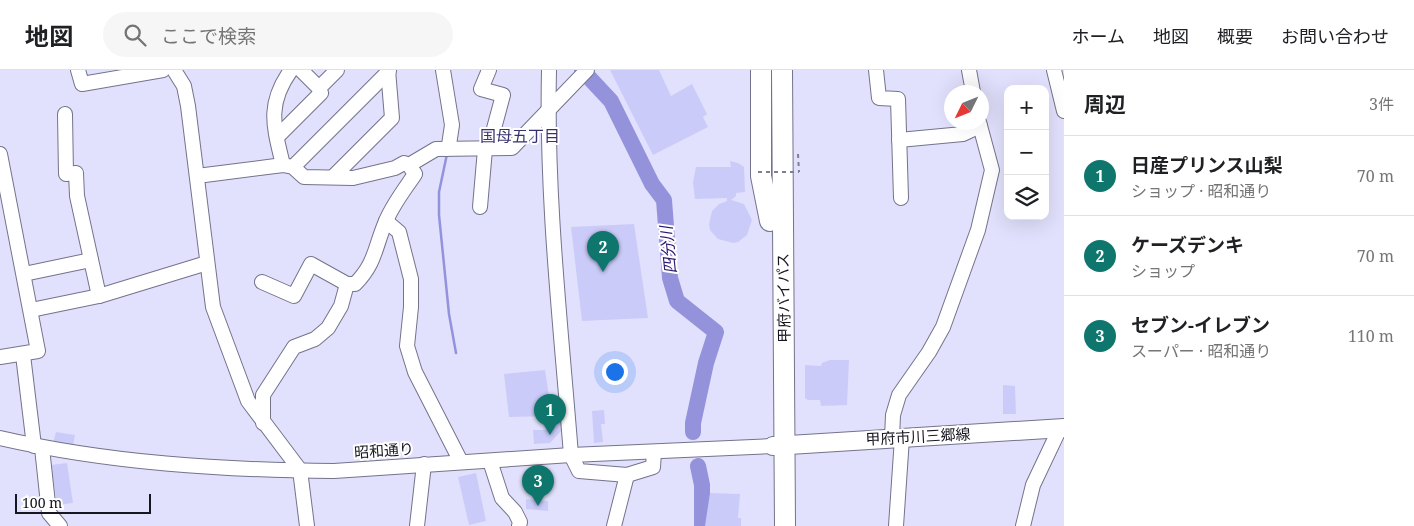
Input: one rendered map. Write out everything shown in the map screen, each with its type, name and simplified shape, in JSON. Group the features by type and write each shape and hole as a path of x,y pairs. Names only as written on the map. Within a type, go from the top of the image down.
{"highway":[{"path":"776,76 761,176 776,221"},
{"path":"776,76 791,176 776,221"},
{"name":"甲府バイパス","path":"776,221 779,446 785,526"},
{"name":"甲府バイパス","path":"774,526 779,446"}],"main road":[{"name":"甲府市川三郷線","path":"779,446 1062,428"}],"street":[{"path":"78,70 82,84 163,70"},
{"path":"174,70 184,86 213,307 248,401 300,470 307,526"},
{"path":"262,282 294,296 312,264 348,284 354,284 366,273 379,246 386,221 415,174 409,165 404,163 395,168 358,178 304,176 288,166 276,137 273,123 274,102 291,70"},
{"path":"276,137 321,93 319,88 301,70"},
{"path":"319,88 337,70"},
{"path":"197,176 288,166 388,70"},
{"path":"334,176 392,118 388,70"},
{"path":"443,70 452,124 449,145 446,149"},
{"path":"480,208 487,148 503,95 481,89 489,70"},
{"path":"549,70 548,113 552,221 571,456 579,471 627,474 653,467 654,452"},
{"path":"409,165 421,159 430,151 512,148 548,113 587,70"},
{"path":"876,70 879,98 898,99 901,198"},
{"path":"969,70 972,85"},
{"path":"1054,70 1064,111"},
{"path":"65,114 66,174 76,173 77,196 99,296"},
{"path":"899,140 963,134 970,130"},
{"path":"894,525 897,438 893,415 899,395 929,352 943,327 978,230 992,170 982,130"},
{"path":"0,154 38,351 0,358"},
{"path":"386,221 399,232 411,279 411,307 407,346 415,372 448,433 461,462"},
{"path":"24,274 91,260"},
{"path":"31,310 99,296 207,263"},
{"path":"264,424 263,395 294,347 315,339 328,328 341,306 348,284"},
{"path":"23,354 49,513 60,526"},
{"path":"1023,526 1033,485 1062,428"},
{"name":"昭和通り","path":"0,438 38,447 89,455 163,462 300,470 334,470 490,460 779,446"},
{"path":"490,460 502,498 515,512 520,522 519,526"},
{"path":"417,526 424,464"},
{"path":"614,526 627,474"}],"path":[{"path":"758,172 799,172 798,154"}],"building":[{"path":"610,70 659,70 671,96 692,84 707,114 703,117 708,127 653,155"},
{"path":"730,161 744,167 745,192 736,193 736,196 731,200 744,204 752,220 747,235 738,242 733,243 718,239 710,230 709,224 712,211 719,204 727,201 727,198 695,199 693,182 696,167 731,167"},
{"path":"634,224 648,318 582,321 571,227"},
{"path":"830,360 849,360 847,405 821,406 820,400 808,400 805,398 805,365 821,366 822,363"},
{"path":"545,370 552,416 509,417 504,374"},
{"path":"1003,385 1015,386 1016,414 1003,414"},
{"path":"604,410 605,424 601,424 603,442 594,443 592,411"},
{"path":"562,419 562,430 550,443 534,444 533,430 548,430 547,420"},
{"path":"56,432 75,435 73,446 53,443"},
{"path":"67,463 73,503 57,505 51,465"},
{"path":"476,473 486,521 469,525 458,477"},
{"path":"710,493 740,494 738,518 741,518 741,526 705,526"},
{"path":"526,499 548,501 548,511 526,509"}],"waterway":[{"name":"四分川","path":"582,70 611,101 652,184 664,200 670,278 677,301 716,332 706,363 693,423 693,432"},
{"path":"447,154 439,192 439,215 449,314 456,353"},
{"name":"四分川","path":"698,466 702,485 702,526"}],"place":[{"name":"ケーズデンキ","path":"603,272"},
{"name":"日産プリンス山梨","path":"550,435"},
{"name":"セブン-イレブン","path":"538,506"}],"district":[{"name":"国母五丁目","path":"520,136"}]}
